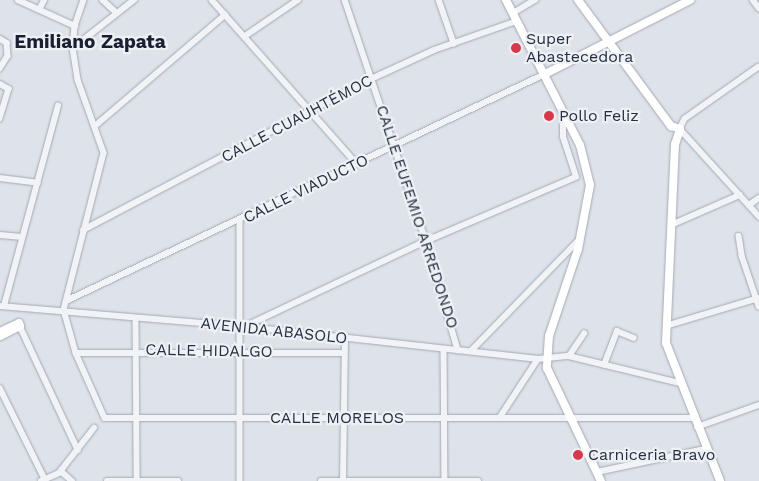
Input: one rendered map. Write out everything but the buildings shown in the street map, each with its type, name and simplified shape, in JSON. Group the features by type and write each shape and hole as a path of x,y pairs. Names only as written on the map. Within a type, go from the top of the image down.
{"street":[{"path":"18,0 74,26"},
{"path":"39,10 44,0"},
{"path":"76,353 64,310 104,154 78,80 73,48 74,26 84,0"},
{"path":"103,0 117,13"},
{"path":"73,48 134,0"},
{"path":"212,0 358,164"},
{"path":"244,36 298,0"},
{"name":"CALLE EUFEMIO ARREDONDO","path":"345,0 426,241 458,350"},
{"path":"439,0 454,43"},
{"path":"506,0 580,145 590,185 580,239 550,336 547,358 554,387 601,481"},
{"path":"513,13 535,0"},
{"path":"578,0 671,126 680,129 759,216"},
{"path":"545,74 690,0"},
{"path":"753,0 759,8"},
{"path":"95,126 225,15"},
{"name":"CALLE CUAUHTÉMOC","path":"83,230 312,112 371,79 454,43 517,21"},
{"path":"0,39 7,43 8,56 0,69"},
{"path":"720,481 705,449 666,343 675,144 685,119 759,66"},
{"name":"CALLE VIADUCTO","path":"66,301 240,221 545,74"},
{"path":"0,84 9,89 0,119"},
{"path":"2,306 38,183 58,106"},
{"path":"243,326 426,241 576,177 563,137 562,111"},
{"path":"0,178 38,183"},
{"path":"671,225 740,195"},
{"path":"750,205 759,198"},
{"path":"240,221 243,326 240,352 240,481"},
{"path":"0,235 22,236"},
{"path":"666,326 758,301 742,256 739,236"},
{"path":"471,351 580,239"},
{"name":"AVENIDA ABASOLO","path":"2,306 64,310 136,319 243,326 538,359 569,356 680,383"},
{"path":"136,319 137,481"},
{"path":"0,334 19,325 78,450"},
{"path":"604,365 617,331 634,338"},
{"path":"569,356 584,334"},
{"path":"343,481 343,353 345,338"},
{"path":"444,349 445,480"},
{"name":"CALLE HIDALGO","path":"76,353 137,351 343,353"},
{"name":"CALLE MORELOS","path":"76,353 105,418 137,420 568,416 693,418"},
{"path":"500,417 538,359"},
{"path":"0,388 43,480 61,470 94,428"},
{"path":"697,427 759,405"},
{"path":"597,472 705,449"},
{"path":"61,470 72,481"},
{"path":"107,481 178,481"},
{"path":"321,481 478,481"}],"place":[{"name":"Super Abastecedora","path":"516,48"},
{"name":"Pollo Feliz","path":"549,116"},
{"name":"Carniceria Bravo","path":"578,455"}],"district":[{"name":"Emiliano Zapata","path":"90,42"}]}
